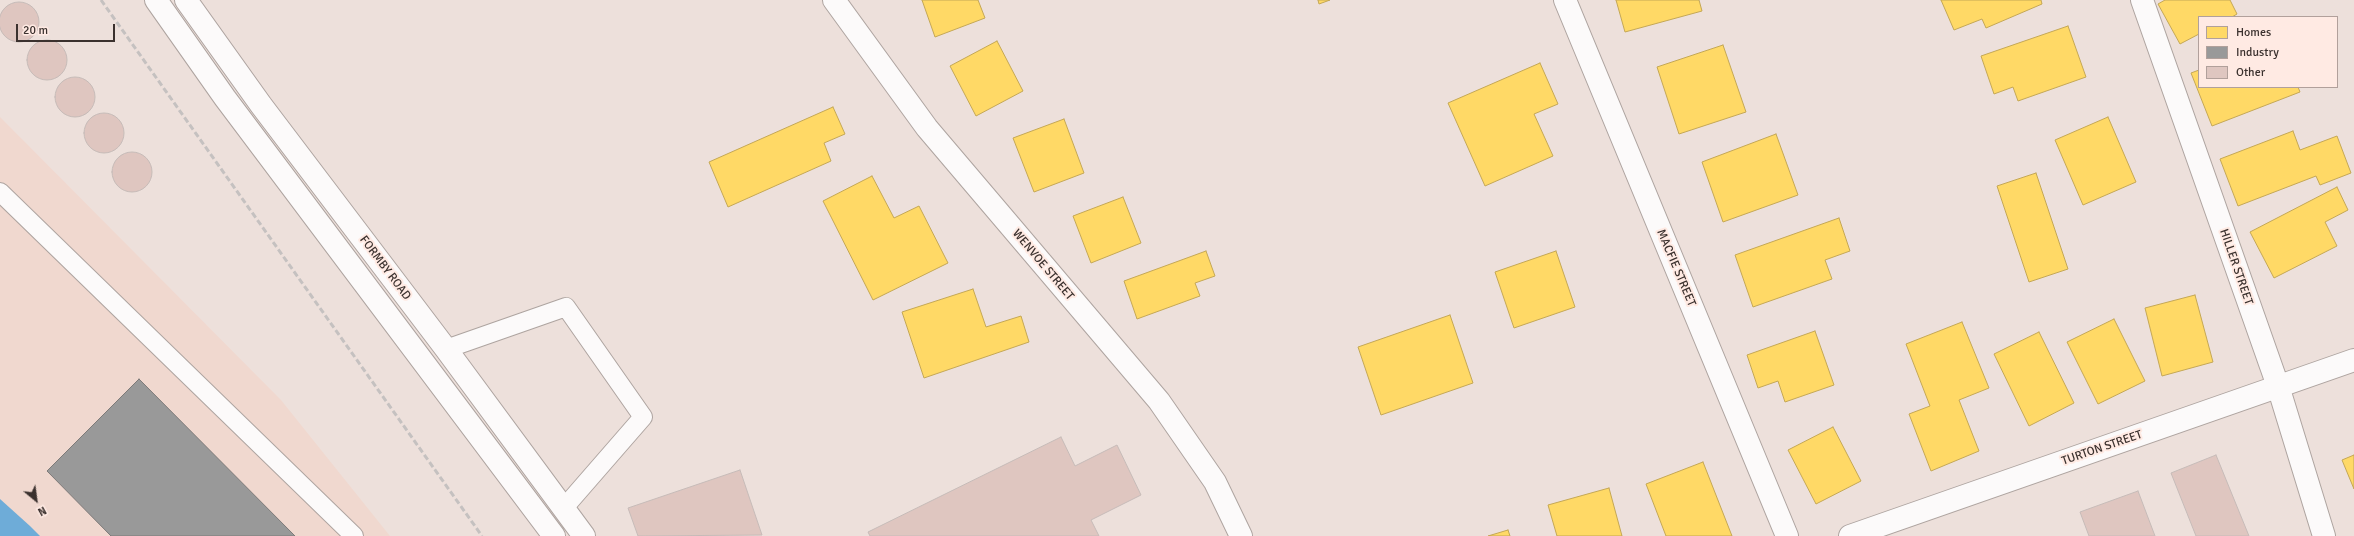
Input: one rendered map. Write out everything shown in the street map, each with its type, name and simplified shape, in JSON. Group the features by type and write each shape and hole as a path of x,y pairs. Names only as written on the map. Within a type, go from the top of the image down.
{"street":[{"path":"156,0 229,104 554,536"},
{"name":"FORMBY ROAD","path":"186,0 261,105 446,348 584,536"},
{"name":"WENVOE STREET","path":"834,0 927,128 1159,401 1215,482 1241,536"},
{"name":"MACFIE STREET","path":"1565,0 1787,536"},
{"name":"HILLER STREET","path":"2142,0 2278,386 2324,536"},
{"name":"TURTON STREET","path":"1850,536 2354,360"}],"lane":[{"path":"0,192 354,536"},
{"path":"446,348 566,307 642,417 563,509"}],"shaded area":[{"path":"0,117 281,400 390,536 23,536 0,514"}],"water":[{"path":"0,499 30,526 40,536 0,536"}],"building: Homes":[{"path":"922,0 978,0 985,18 935,37"},
{"path":"1318,0 1330,0 1319,4"},
{"path":"1616,0 1699,0 1702,11 1625,32"},
{"path":"1941,0 2041,0 2042,4 1986,28 1982,19 1954,30"},
{"path":"2165,0 2230,0 2237,14 2234,16 2198,16 2198,35 2180,44 2158,4"},
{"path":"2068,26 2086,77 2018,101 2013,87 1994,94 1981,56"},
{"path":"997,41 1023,91 976,116 950,66"},
{"path":"1723,45 1746,112 1679,134 1657,67"},
{"path":"1540,63 1558,104 1534,114 1553,156 1485,186 1448,103"},
{"path":"2198,70 2198,88 2298,88 2300,92 2212,126 2191,73"},
{"path":"833,107 845,134 824,143 831,161 728,207 709,162"},
{"path":"2108,117 2136,182 2083,205 2055,140"},
{"path":"1064,119 1084,173 1034,192 1013,138"},
{"path":"2293,131 2300,150 2337,136 2351,173 2320,185 2316,176 2238,206 2220,159"},
{"path":"1776,134 1798,195 1723,222 1702,162"},
{"path":"2036,173 2068,269 2029,282 1997,186"},
{"path":"872,176 894,218 919,206 948,263 873,300 823,201"},
{"path":"2337,187 2348,210 2325,222 2337,246 2274,278 2250,232"},
{"path":"1123,197 1141,243 1091,263 1073,216"},
{"path":"1839,218 1850,251 1825,260 1832,279 1753,307 1735,255"},
{"path":"1206,251 1215,276 1195,283 1200,296 1137,319 1124,281"},
{"path":"1556,251 1575,307 1514,328 1495,272"},
{"path":"973,289 986,327 1021,316 1029,342 924,378 902,312"},
{"path":"2195,295 2213,362 2162,376 2145,308"},
{"path":"1450,315 1473,383 1381,415 1358,347"},
{"path":"2114,319 2145,381 2098,404 2067,342"},
{"path":"1962,322 1989,388 1959,400 1979,451 1931,471 1909,414 1930,406 1906,344"},
{"path":"1815,331 1834,385 1785,402 1778,381 1758,388 1747,355"},
{"path":"2039,332 2074,403 2029,426 1994,354"},
{"path":"1833,427 1861,481 1816,504 1788,450"},
{"path":"2354,455 2354,489 2342,460"},
{"path":"1703,462 1732,536 1666,536 1646,484"},
{"path":"1609,488 1622,536 1557,536 1548,505"},
{"path":"1508,530 1510,536 1488,536"}],"building: Industry":[{"path":"139,379 295,536 111,536 47,471"}],"building: Other":[{"path":"15,2 23,2 30,5 36,11 39,22 36,33 30,39 23,42 15,42 8,39 2,33 -1,26 -1,18 2,11 8,5"},
{"path":"51,40 58,43 64,49 67,60 66,68 58,77 51,80 43,80 36,77 28,68 27,56 30,49 39,41"},
{"path":"79,77 86,80 92,86 95,97 94,105 86,114 79,117 71,117 64,114 56,105 55,93 58,86 67,78"},
{"path":"108,113 115,116 121,122 124,133 123,141 115,150 108,153 100,153 93,150 85,141 84,129 87,122 96,114"},
{"path":"136,152 143,155 149,161 152,172 151,180 143,189 136,192 128,192 121,189 113,180 112,168 115,161 124,153"},
{"path":"1061,437 1075,466 1117,445 1141,495 1091,520 1099,536 870,536 868,532"},
{"path":"2216,455 2249,536 2196,536 2171,473"},
{"path":"740,470 762,535 638,536 628,508"},
{"path":"2138,491 2155,536 2089,536 2080,512"}],"railway":[{"path":"101,0 482,536"}]}
